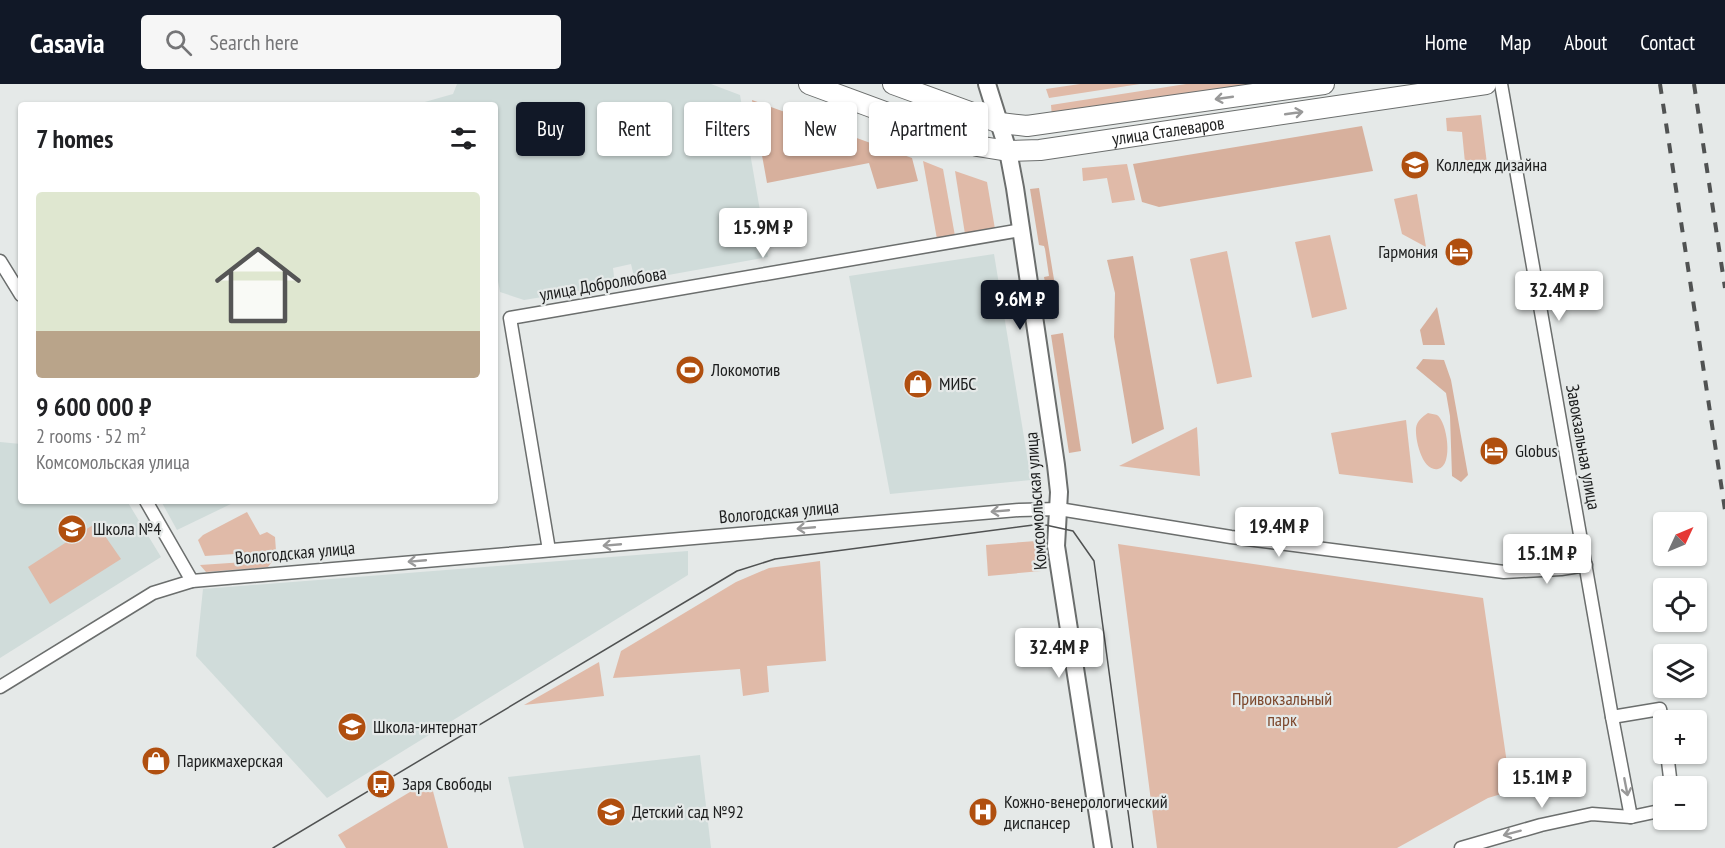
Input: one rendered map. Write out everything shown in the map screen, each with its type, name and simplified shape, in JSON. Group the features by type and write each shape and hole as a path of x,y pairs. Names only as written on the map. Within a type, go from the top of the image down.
{"main road":[{"name":"улица Сталеваров","path":"810,84 977,146 1008,151 1040,150 1486,84"},
{"name":"улица Сталеваров","path":"893,84 1000,123 1027,126 1324,84"}],"street":[{"name":"Комсомольская улица","path":"987,84 1008,151 1021,230 1056,465 1059,509 1056,546 1102,848"},
{"name":"Завокзальная улица","path":"1501,84 1631,817"},
{"name":"улица Добролюбова","path":"549,550 510,318 1021,230"},
{"path":"0,261 18,290"},
{"path":"148,504 192,580"},
{"name":"Вологодская улица","path":"0,687 153,593 192,580 1019,510 1059,509 1231,537 1504,572 1562,569 1586,565"},
{"path":"1612,717 1653,711"},
{"path":"1461,848 1541,825 1592,814 1631,817 1653,812"}],"shaded area":[{"path":"457,84 711,84 740,95 741,102 684,102 684,156 751,156 768,257 635,281 631,264 613,268 615,285 524,300 500,292 498,281 498,102 425,102 453,94"},
{"path":"771,107 783,111 783,156 857,156 857,138 869,142 869,156 912,158 918,181 877,189 869,163 767,183 762,156 771,156"},
{"path":"1362,126 1373,171 1159,207 1142,202 1133,164"},
{"path":"1039,188 1059,310 1050,310 1044,277 1049,276 1045,249 1044,246 1039,245 1030,189"},
{"path":"994,254 1031,480 890,494 849,276"},
{"path":"1133,256 1164,429 1132,444 1114,337 1115,293 1107,260"},
{"path":"1437,307 1445,345 1423,345 1420,330"},
{"path":"1063,333 1081,451 1069,453 1051,335"},
{"path":"1423,359 1444,360 1451,380 1468,475 1461,482 1452,476 1450,416 1446,393 1416,368"},
{"name":"Школа №4","path":"0,442 18,444 18,504 129,504 161,557 0,658"},
{"path":"163,504 231,504 177,530"},
{"name":"Школа-интернат","path":"688,551 688,575 327,798 196,656 203,589"},
{"name":"Детский сад №92","path":"700,755 711,848 524,848 508,777"}],"green space":[{"path":"1080,84 1140,84 1049,98 1046,89"},
{"path":"1186,84 1263,84 1052,117 1051,105"},
{"path":"1481,115 1488,172 1466,173 1462,132 1447,131 1446,118"},
{"path":"923,161 943,169 955,236 937,239"},
{"path":"1127,164 1135,200 1112,203 1107,178 1083,181 1082,168"},
{"path":"955,171 987,182 995,229 965,234"},
{"path":"1417,194 1426,247 1402,234 1394,199"},
{"path":"1330,235 1347,309 1312,318 1295,242"},
{"path":"1227,251 1252,377 1217,384 1190,259"},
{"path":"1428,413 1437,415 1441,419 1446,434 1446,460 1438,469 1432,469 1424,460 1417,439 1417,423"},
{"path":"1406,420 1413,483 1339,474 1331,433"},
{"path":"1197,427 1200,476 1119,466"},
{"path":"247,512 260,535 267,532 275,537 276,551 205,556 198,540 203,535"},
{"path":"96,523 121,559 50,604 28,567"},
{"path":"1036,541 1041,571 988,576 986,545"},
{"name":"Привокзальный парк","path":"1118,544 1483,598 1511,791 1488,798 1397,848 1157,848"},
{"path":"273,560 268,567 206,572 200,565"},
{"path":"820,561 826,661 767,666 769,692 743,696 740,669 613,678 621,651 736,582 769,568"},
{"path":"599,662 604,696 524,705"},
{"path":"430,780 448,848 346,848 338,835"}],"tram line":[{"path":"273,848 737,571 775,559 1041,524 1073,531 1094,561 1133,848"}],"railway":[{"path":"1660,84 1725,510"},
{"path":"1694,84 1725,288"}],"place":[{"name":"Колледж дизайна","path":"1415,165"},
{"name":"Гармония","path":"1459,252"},
{"name":"Локомотив","path":"690,370"},
{"name":"МИБС","path":"918,384"},
{"name":"Globus","path":"1494,451"},
{"name":"Школа №4","path":"72,529"},
{"name":"Школа-интернат","path":"352,727"},
{"name":"Парикмахерская","path":"156,761"},
{"name":"Заря Свободы","path":"381,784"},
{"name":"Детский сад №92","path":"611,812"},
{"name":"Кожно-венерологический диспансер","path":"983,812"}]}
